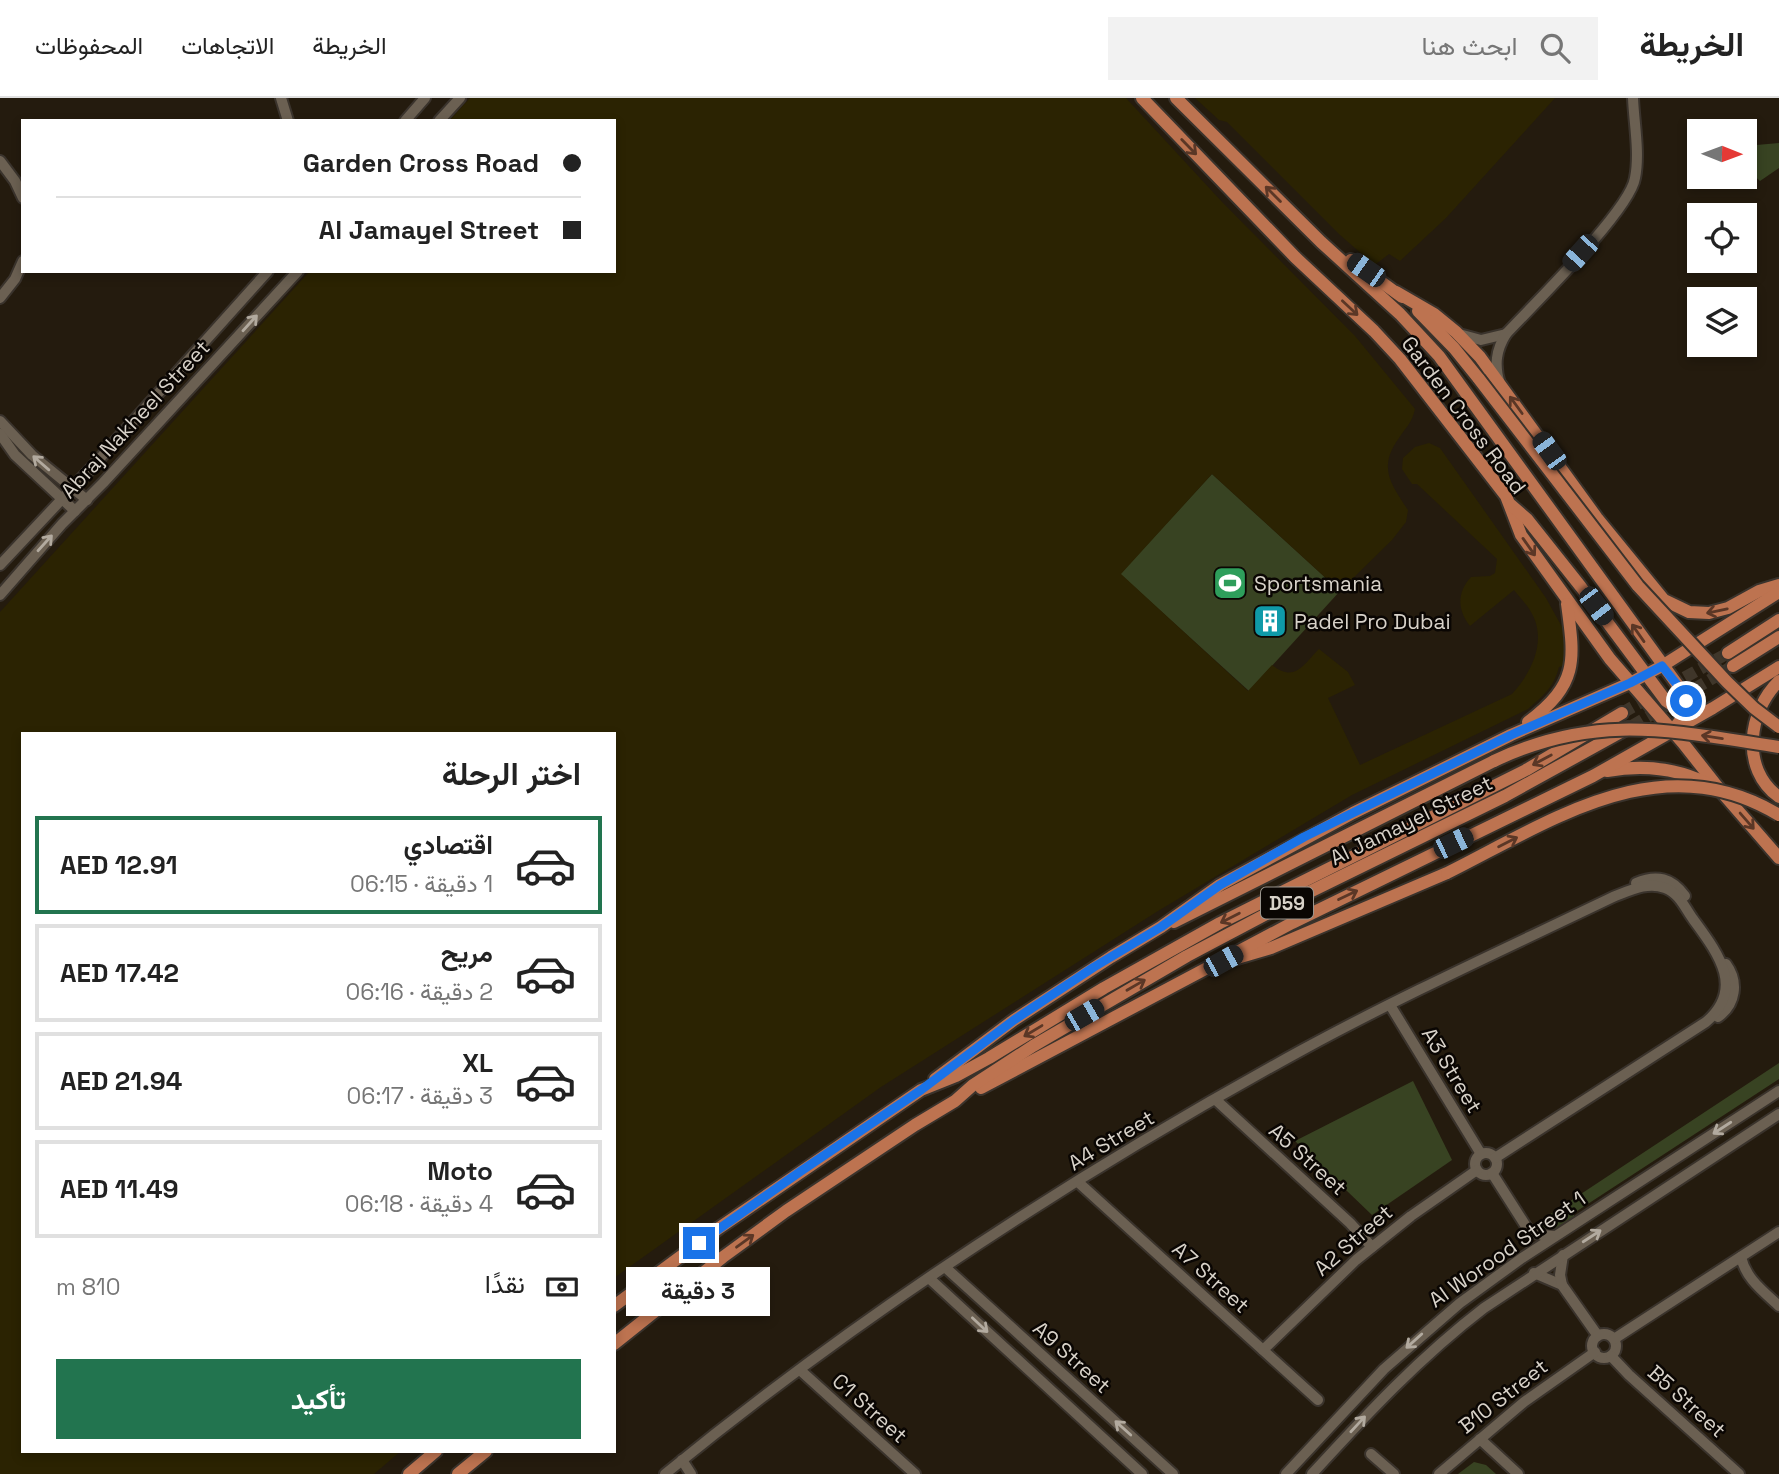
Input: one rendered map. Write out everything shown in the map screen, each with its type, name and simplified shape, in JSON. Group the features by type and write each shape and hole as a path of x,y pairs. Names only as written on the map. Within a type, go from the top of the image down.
{"main road":[{"name":"Garden Cross Road","path":"1142,98 1295,257 1387,345 1463,439 1511,504 1521,535 1630,683 1779,858"},
{"name":"Garden Cross Road","path":"1176,98 1321,242 1400,314 1439,356 1682,691 1686,711"},
{"path":"1321,242 1422,306 1456,332 1480,357 1597,518 1664,600 1689,612 1709,613 1728,608 1759,591 1779,584"},
{"path":"1396,292 1441,333 1479,379 1637,586 1727,682 1779,727"},
{"path":"1511,504 1527,519 1581,587 1666,701 1686,711 1708,711"},
{"path":"921,1090 1033,1007 1161,927 1199,897 1304,837 1511,735 1630,683 1662,666 1779,592"},
{"path":"1511,735 1550,705 1566,683 1573,649 1567,600"},
{"path":"1728,653 1779,620"},
{"path":"1733,666 1779,637"},
{"path":"956,1101 1304,917 1593,776 1779,667"},
{"path":"1779,681 1758,709 1752,730 1753,751 1760,774 1779,797"},
{"path":"1672,730 1686,711"},
{"name":"Al Jamayel Street","path":"616,1305 719,1228 921,1090 956,1076 989,1058 1104,988 1220,923 1525,770 1622,713"},
{"name":"Al Jamayel Street","path":"616,1342 723,1257 786,1211 904,1132 956,1101 973,1085 1033,1046 1187,956 1287,903 1504,796 1632,726"},
{"path":"1161,927 1190,916 1494,761 1541,741 1591,730 1652,729 1779,747"},
{"path":"1593,776 1622,768 1666,768 1703,780 1720,790"},
{"path":"1223,961 1271,948 1447,873 1573,810 1627,791 1685,786 1713,790 1741,797 1779,815"},
{"path":"409,1474 434,1453"},
{"path":"458,1474 484,1453"}],"street":[{"path":"281,98 287,119"},
{"path":"407,119 425,98"},
{"path":"441,119 460,98"},
{"path":"1500,384 1497,352 1506,334 1630,195 1636,169 1633,98"},
{"path":"0,161 21,194"},
{"path":"0,298 15,279 21,266"},
{"name":"Abraj Nakheel Street","path":"0,565 266,273"},
{"name":"Abraj Nakheel Street","path":"0,594 296,273"},
{"path":"1456,332 1481,340 1506,334"},
{"path":"0,421 32,455 87,500"},
{"path":"0,434 15,455 75,511"},
{"name":"A4 Street","path":"665,1474 800,1370 946,1268 1078,1182 1216,1100 1304,1049 1613,897 1632,885 1651,878 1670,881 1678,886 1717,956 1729,968 1735,984 1727,1009 1496,1158"},
{"name":"A3 Street","path":"1390,1005 1481,1154"},
{"name":"Al Worood Street 1","path":"1286,1474 1402,1352 1460,1303 1521,1258 1779,1091"},
{"name":"A5 Street","path":"1216,1100 1350,1223 1372,1247"},
{"name":"Al Worood Street 1","path":"1312,1474 1380,1401 1438,1345 1484,1308 1779,1114"},
{"path":"1489,1153 1496,1158 1497,1166 1492,1173 1484,1174 1477,1170 1476,1161 1481,1154 1489,1153"},
{"name":"A2 Street","path":"1263,1350 1372,1247 1477,1170"},
{"path":"1492,1173 1529,1231 1555,1236"},
{"name":"A7 Street","path":"1078,1182 1318,1400"},
{"path":"1521,1258 1529,1231"},
{"path":"1614,1339 1779,1232"},
{"path":"1563,1255 1560,1275 1562,1284 1598,1336"},
{"path":"1741,1257 1746,1274 1779,1306"},
{"name":"A9 Street","path":"946,1268 1173,1474"},
{"path":"1534,1273 1562,1284"},
{"name":"A9 Street","path":"930,1279 1142,1474"},
{"path":"1606,1334 1614,1339 1616,1348 1611,1356 1602,1357 1595,1352 1593,1343 1598,1336 1606,1334"},
{"name":"B10 Street","path":"1439,1474 1532,1396 1595,1352"},
{"name":"B5 Street","path":"1611,1356 1739,1474"},
{"name":"C1 Street","path":"800,1370 915,1474"},
{"path":"1480,1439 1518,1474"},
{"path":"1370,1454 1394,1474"},
{"path":"682,1460 691,1474"}],"green space":[{"path":"1779,143 1779,168 1760,181 1757,178 1757,145"},
{"name":"Sportsmania","path":"1212,474 1340,591 1249,691 1120,574"},
{"path":"1779,1063 1779,1079 1574,1213 1574,1217 1555,1229 1545,1231 1537,1223"},
{"path":"1413,1081 1452,1160 1372,1215 1295,1141"},
{"path":"1474,1462 1486,1465 1496,1474 1458,1474"}],"sand":[{"path":"470,98 1126,98 1223,203 1355,336 1415,409 1393,448 1388,466 1392,483 1408,510 1406,522 1392,540 1340,591 1212,474 1121,574 1248,691 1272,665 1280,670 1293,672 1303,666 1319,649 1348,672 1355,685 1328,698 1360,765 1512,694 1535,656 1538,634 1536,623 1514,590 1470,626 1463,614 1460,601 1466,583 1471,577 1490,576 1495,573 1497,559 1417,484 1412,484 1402,469 1403,458 1415,447 1429,443 1440,448 1546,598 1562,627 1566,646 1564,666 1559,667 1551,686 1528,709 1352,795 1158,911 881,1087 616,1277 616,732 21,732 21,1453 399,1453 374,1474 0,1474 0,612 308,273 616,273 616,119 451,119"},
{"path":"1195,98 1555,98 1446,218 1400,261 1389,254 1376,264 1340,235 1227,122 1219,120"}],"tunnel":[{"path":"1622,713 1728,653"},
{"path":"1632,726 1733,666"}],"place":[{"name":"Sportsmania","path":"1230,583"},
{"name":"Padel Pro Dubai","path":"1270,621"}],"route":[{"path":"699,1243 884,1116 1062,988 1161,927 1199,897 1304,837 1511,735 1630,683 1662,666 1682,691 1686,701"}]}
